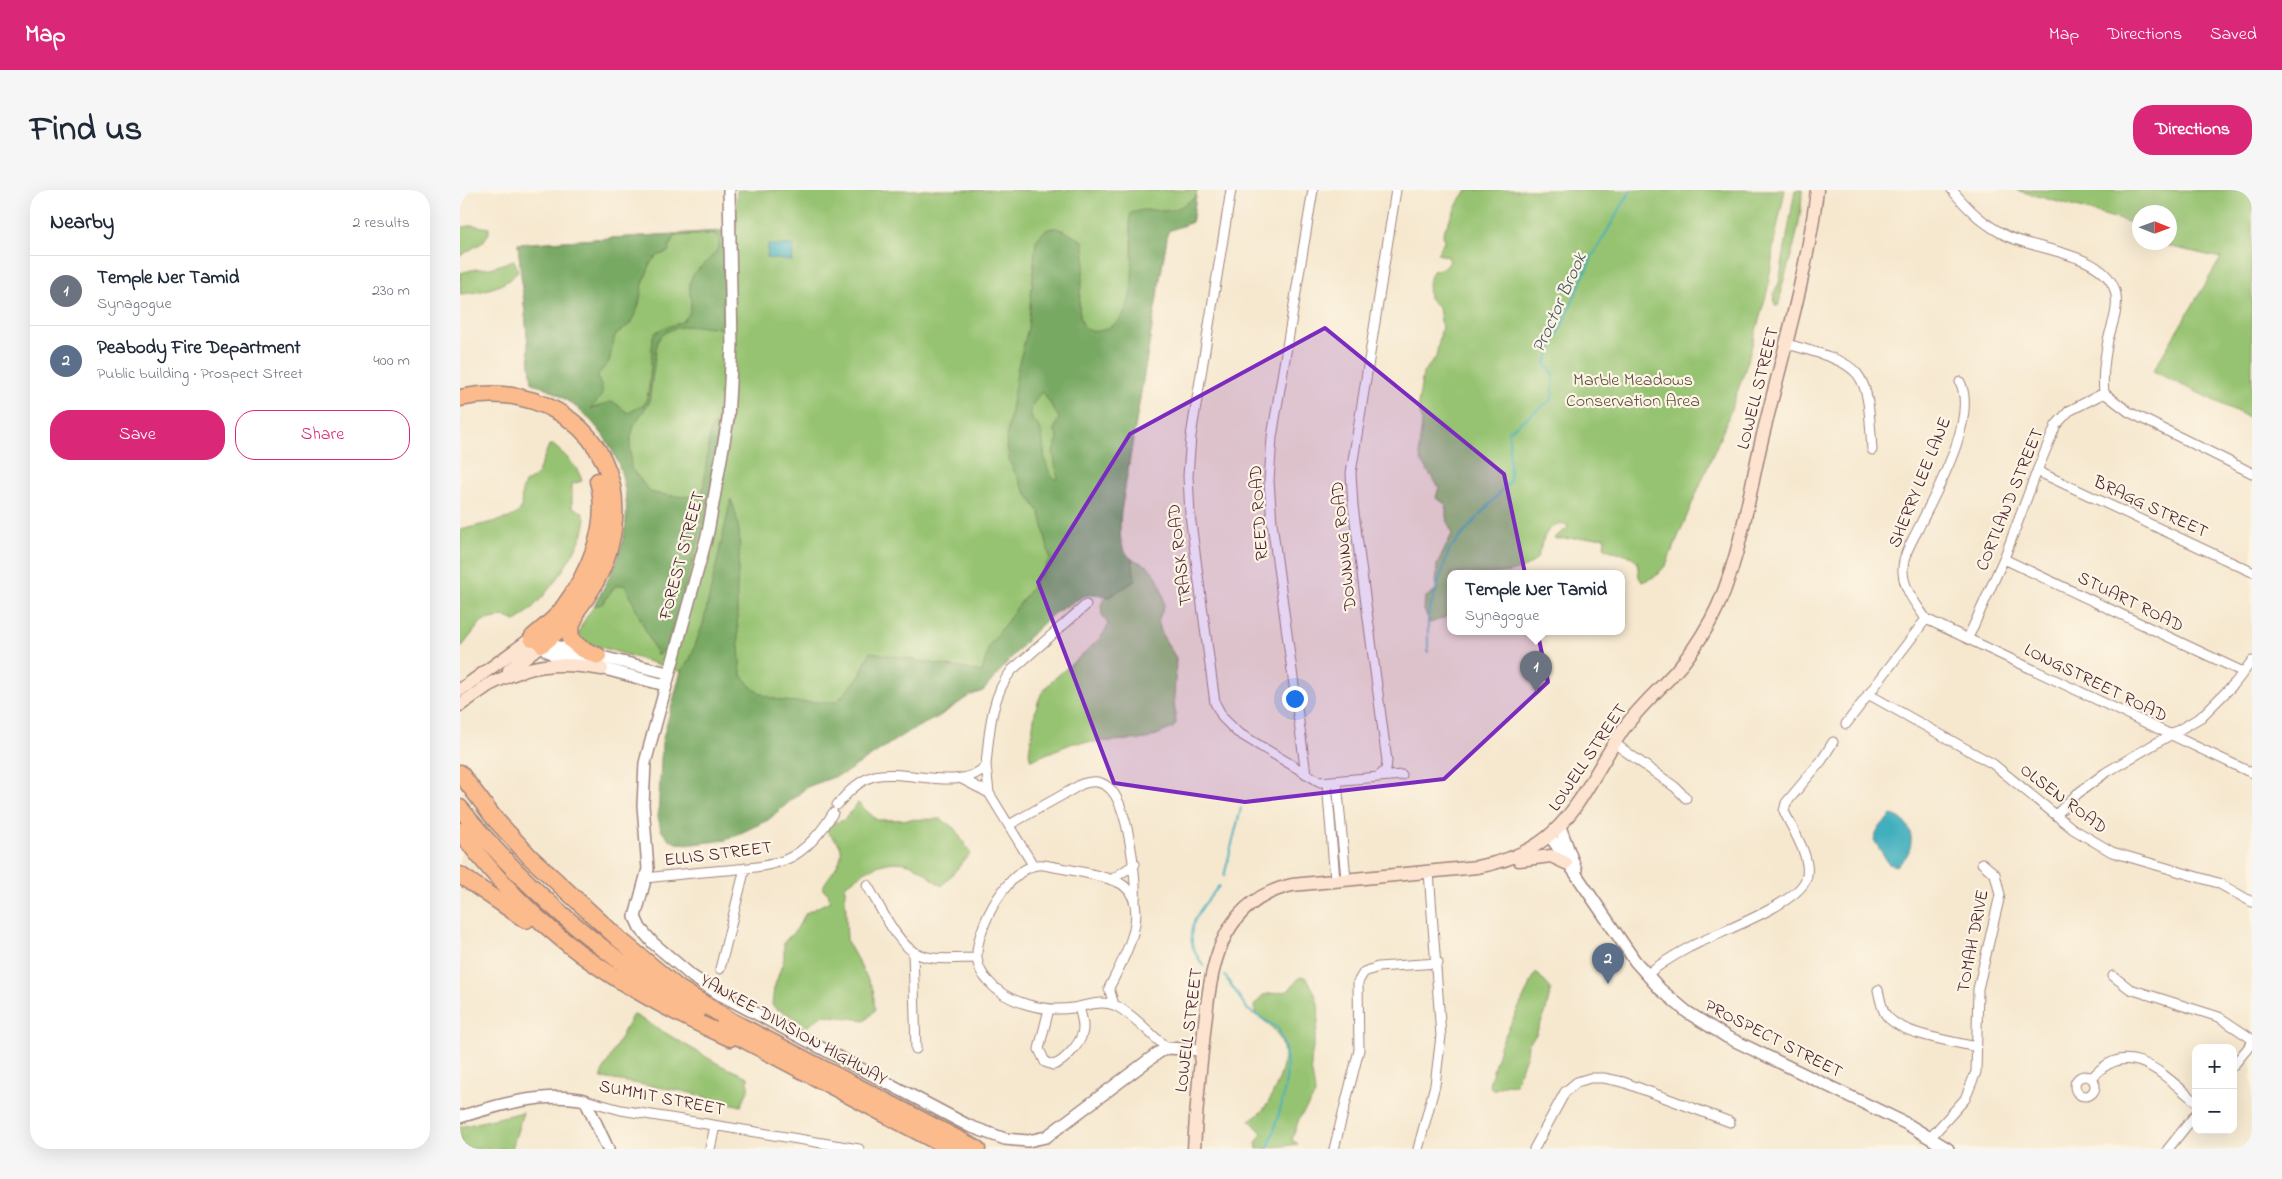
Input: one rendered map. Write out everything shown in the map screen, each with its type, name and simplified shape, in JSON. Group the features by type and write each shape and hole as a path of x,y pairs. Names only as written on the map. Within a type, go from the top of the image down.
{"highway":[{"path":"460,398 500,394 540,401 575,425 598,453 609,478 614,518 609,551 596,581 572,623 571,640 600,662"},
{"path":"460,410 480,405 509,404 543,414 555,421 577,441 587,454 599,483 602,515 600,532 589,562 560,612 537,641"},
{"path":"537,641 568,622 582,604"},
{"name":"YANKEE DIVISION HIGHWAY","path":"460,773 494,818 537,864 619,939 678,988 733,1022 977,1149"},
{"name":"YANKEE DIVISION HIGHWAY","path":"460,808 487,840 536,891 561,915 614,957 703,1017 784,1062 951,1149"},
{"path":"460,831 517,900 570,947"},
{"path":"460,875 546,934 570,947 615,978 686,1016 784,1062"},
{"path":"886,1115 942,1149"}],"main road":[{"name":"LOWELL STREET","path":"1194,1149 1202,1050 1212,970 1223,939 1237,917 1258,898 1280,888 1477,867 1506,861 1524,853 1560,827 1577,805 1614,743 1633,716 1676,671 1694,648 1717,608 1733,560 1812,237 1817,190"},
{"path":"487,686 537,641"},
{"path":"460,690 537,641"},
{"path":"460,704 487,686 520,670 547,665 580,665 600,662"},
{"path":"1506,861 1551,856 1566,863"}],"street":[{"name":"FOREST STREET","path":"637,923 636,911 646,878 648,853 643,812 644,775 666,679 710,523 728,420 732,346 729,190"},
{"name":"TRASK ROAD","path":"1231,190 1190,449 1188,490 1192,538 1212,684 1219,711 1237,732 1306,774 1327,783 1402,775"},
{"name":"REED ROAD","path":"1306,774 1272,524 1269,481 1272,437 1313,190"},
{"name":"DOWNING ROAD","path":"1378,777 1386,770 1387,761 1353,506 1351,473 1396,190"},
{"path":"1952,190 1984,224 2009,237 2094,264 2108,276 2116,294 2116,312 2102,372 2104,393 2130,412 2252,473"},
{"path":"1787,344 1839,359 1860,377 1868,400 1872,450"},
{"name":"SHERRY LEE LANE","path":"1926,619 1905,586 1904,561 1936,492 1962,423 1965,398 1960,382"},
{"name":"CORTLAND STREET","path":"1968,638 2004,560 2056,425 2069,411 2104,393"},
{"name":"BRAGG STREET","path":"2037,471 2252,572"},
{"name":"STUART ROAD","path":"2004,560 2243,672"},
{"path":"1033,865 989,793 986,765 995,704 1003,681 1012,670 1086,605"},
{"path":"1846,724 1926,619"},
{"name":"LONGSTREET ROAD","path":"1926,619 2252,773"},
{"path":"537,641 600,662 666,679"},
{"path":"2056,815 2077,794 2105,773 2201,717 2252,661"},
{"name":"OLSEN ROAD","path":"1868,694 1993,764 2073,829 2112,852 2218,883 2252,902"},
{"path":"1646,975 1688,948 1749,920 1796,893 1806,879 1807,859 1784,811 1786,803 1794,791 1822,760 1833,742"},
{"path":"1614,743 1675,787 1686,798"},
{"path":"962,779 978,774 986,765"},
{"name":"ELLIS STREET","path":"646,878 745,868 779,862 796,854 816,836 835,809 854,787 877,776 962,779"},
{"path":"962,779 989,793"},
{"path":"1009,825 1082,784 1094,781 1102,783 1116,797 1135,864 1135,910 1132,941 1109,988 1094,1003"},
{"path":"1337,782 1341,880"},
{"path":"1327,783 1341,880"},
{"name":"PROSPECT STREET","path":"1560,827 1577,874"},
{"name":"PROSPECT STREET","path":"1550,836 1566,863 1577,874 1621,943 1646,975 1680,1007 1712,1029 1931,1137 1948,1149"},
{"name":"TOMAH DRIVE","path":"1931,1137 1957,1110 1971,1088 1976,1072 1978,989 2000,896 1995,874 1982,863"},
{"path":"1111,880 1135,864"},
{"path":"1135,910 1133,900 1124,885 1111,880 1044,865 1033,865 1017,875 994,906 982,931 977,958 984,976 1001,993 1028,1004 1049,1009 1079,1007 1094,1003 1114,1005 1167,1048 1202,1050"},
{"path":"720,969 745,868"},
{"path":"1418,1149 1431,1104 1440,1053 1441,1010 1429,872"},
{"path":"867,885 900,940 913,952 928,957 977,958"},
{"name":"YANKEE DIVISION HIGHWAY","path":"637,923 643,932 676,964 721,995 969,1126 993,1136 1017,1140 1038,1139 1053,1134 1143,1062 1167,1048"},
{"path":"913,952 916,1048"},
{"path":"915,975 928,957"},
{"path":"1334,1149 1359,1050 1358,988 1360,977 1370,969 1378,967 1438,962"},
{"path":"2113,976 2130,989 2219,1017 2252,1041 2237,1061"},
{"path":"1109,988 1114,1005"},
{"path":"1878,990 1885,1014 1897,1025 1976,1047"},
{"path":"1049,1009 1039,1049 1045,1062 1053,1065 1061,1062 1080,1039 1083,1029 1079,1007"},
{"path":"2092,1078 2110,1063 2124,1059 2135,1060 2159,1071 2192,1099"},
{"path":"1534,1149 1565,1092 1577,1082 1590,1078 1604,1078 1623,1082 1730,1122"},
{"name":"SUMMIT STREET","path":"460,1117 561,1096 585,1100 621,1110 859,1149"},
{"path":"585,1100 608,1149"},
{"path":"2168,1149 2192,1119"},
{"path":"710,1149 715,1126"}],"highlighted area":[{"path":"1325,328 1504,474 1548,682 1444,779 1245,802 1114,783 1038,582 1130,434"}],"green space":[{"path":"737,190 1197,190 1192,222 1168,231 1121,511 983,672 870,652 860,676 804,738 680,671 584,642 578,636 582,624 594,606 617,561 624,538 627,515 626,493 621,471 613,451 601,432 585,415 566,400 546,388 532,383 518,244 736,230"},
{"name":"Marble Meadows Conservation Area","path":"1468,190 1785,190 1773,247 1767,292 1745,370 1725,426 1666,565 1656,576 1642,582 1639,577 1637,561 1628,555 1611,551 1604,547 1604,537 1557,539 1554,538 1568,528 1567,525 1559,525 1553,527 1546,534 1537,558 1529,565 1520,569 1447,570 1447,617 1430,623 1424,610 1425,598 1436,590 1437,565 1452,534 1446,517 1446,504 1436,498 1439,487 1421,462 1419,449 1422,423 1418,405 1423,373 1436,357 1442,326 1439,308 1429,298 1428,283 1433,271 1446,267 1450,261 1447,256 1437,254 1444,242 1443,233 1461,197"},
{"path":"1795,190 1802,190 1802,202 1796,237 1778,306 1775,305 1774,293 1779,283"},
{"path":"2016,190 2252,190 2252,419 2153,371 2221,258 2177,248 2177,205 2132,205 2132,223"},
{"path":"1196,196 1192,222 1168,231 1121,511 1122,543 1127,554 1132,559 1135,579 1133,582 1109,597 1096,594 1084,596 1053,614 1030,636 983,691 969,696 938,717 906,733 845,773 807,787 768,820 726,840 693,844 676,843 667,838 661,830 658,817 662,742 681,671 690,659 703,624 731,499 739,533 737,609 741,673 749,685 759,693 783,701 837,702 860,676 870,652 982,672 989,646 1040,576 1050,558 1040,513 1024,490 1010,463 1006,440 1018,367 1028,328 1036,241 1047,230 1053,228 1064,231 1083,241 1085,259 1079,307 1081,318 1085,327 1093,331 1106,329 1116,323 1124,314 1131,290 1131,213 1149,210 1169,211 1185,204","holes":["1043,392 1059,418 1054,430 1058,438 1053,452 1058,479 1055,479 1046,463 1040,429 1031,416 1034,402"]},
{"path":"472,225 489,228 489,233 483,242 460,256 460,228"},
{"path":"724,231 723,326 721,328 686,326 677,328 670,330 657,342 649,403 634,425 630,441 631,468 650,492 675,496 700,495 703,490 710,431 715,424 720,426 720,443 715,471 699,539 666,650 657,655 625,585 615,586 602,604 594,606 614,567 624,535 626,497 623,479 609,444 598,428 584,414 553,391 532,383 518,244","holes":["714,234 718,239 719,245 716,251 692,277 690,282 691,308 686,318 656,332 653,336 649,389 645,404 628,413 615,403 610,402 591,409 602,393 598,374 609,362 615,335 630,324 638,308 643,284 651,262 657,256 668,252 674,236"]},
{"path":"514,260 518,270 508,281 492,288 460,294 460,273 491,268"},
{"path":"549,445 553,445 566,457 574,466 582,481 572,484 572,507 582,512 585,522 577,547 558,578 535,606 515,621 504,616 482,621 460,649 460,530 509,518 518,513 521,508 522,491 525,483 537,475"},
{"path":"1132,559 1148,566 1157,577 1163,594 1164,606 1158,621 1162,635 1176,658 1174,700 1176,723 1173,728 1147,739 1073,743 1031,760 1029,751 1034,717 1041,695 1050,683 1090,648 1105,631 1108,624 1102,615 1101,605 1105,599 1135,581"},
{"path":"858,803 877,820 941,819 954,828 970,852 942,886 920,869 900,862 871,868 845,886 847,941 873,989 875,1010 866,1020 823,1015 808,1026 772,1005 774,988 784,959 784,942 796,930 806,913 830,901 828,893 823,890 823,887 839,862 841,852 839,844 827,830 831,824 844,820"},
{"path":"1536,972 1551,989 1545,1014 1535,1036 1528,1044 1527,1054 1515,1085 1506,1084 1493,1090 1489,1084 1501,1044"},
{"path":"1300,977 1305,977 1313,988 1317,999 1318,1020 1311,1064 1315,1095 1299,1119 1292,1140 1298,1144 1257,1149 1256,1143 1262,1133 1250,1120 1265,1108 1270,1100 1279,1079 1284,1057 1280,1039 1267,1023 1256,1015 1254,1006 1263,995 1288,991"},
{"path":"633,1014 720,1065 748,1077 748,1090 741,1106 682,1091 602,1078 601,1075"},
{"path":"523,1112 512,1149 460,1149 460,1127"}],"water":[{"path":"768,245 794,245 792,261 767,258"},
{"path":"1891,815 1900,818 1906,823 1910,830 1911,838 1908,854 1896,866 1889,864 1874,840 1878,829"}],"waterway":[{"name":"Proctor Brook","path":"1428,652 1428,615 1449,550 1510,481 1509,431 1552,399 1554,374 1545,364 1592,257 1631,190"},
{"name":"Proctor Brook","path":"1224,876 1241,808"},
{"name":"Proctor Brook","path":"1204,966 1196,954 1191,933 1198,914 1219,886"},
{"name":"Proctor Brook","path":"1225,976 1248,1010 1278,1028 1285,1048 1287,1066 1284,1090 1279,1115 1268,1149"}],"place":[{"name":"Temple Ner Tamid","path":"1536,692"},
{"name":"Peabody Fire Department","path":"1608,984"}]}
